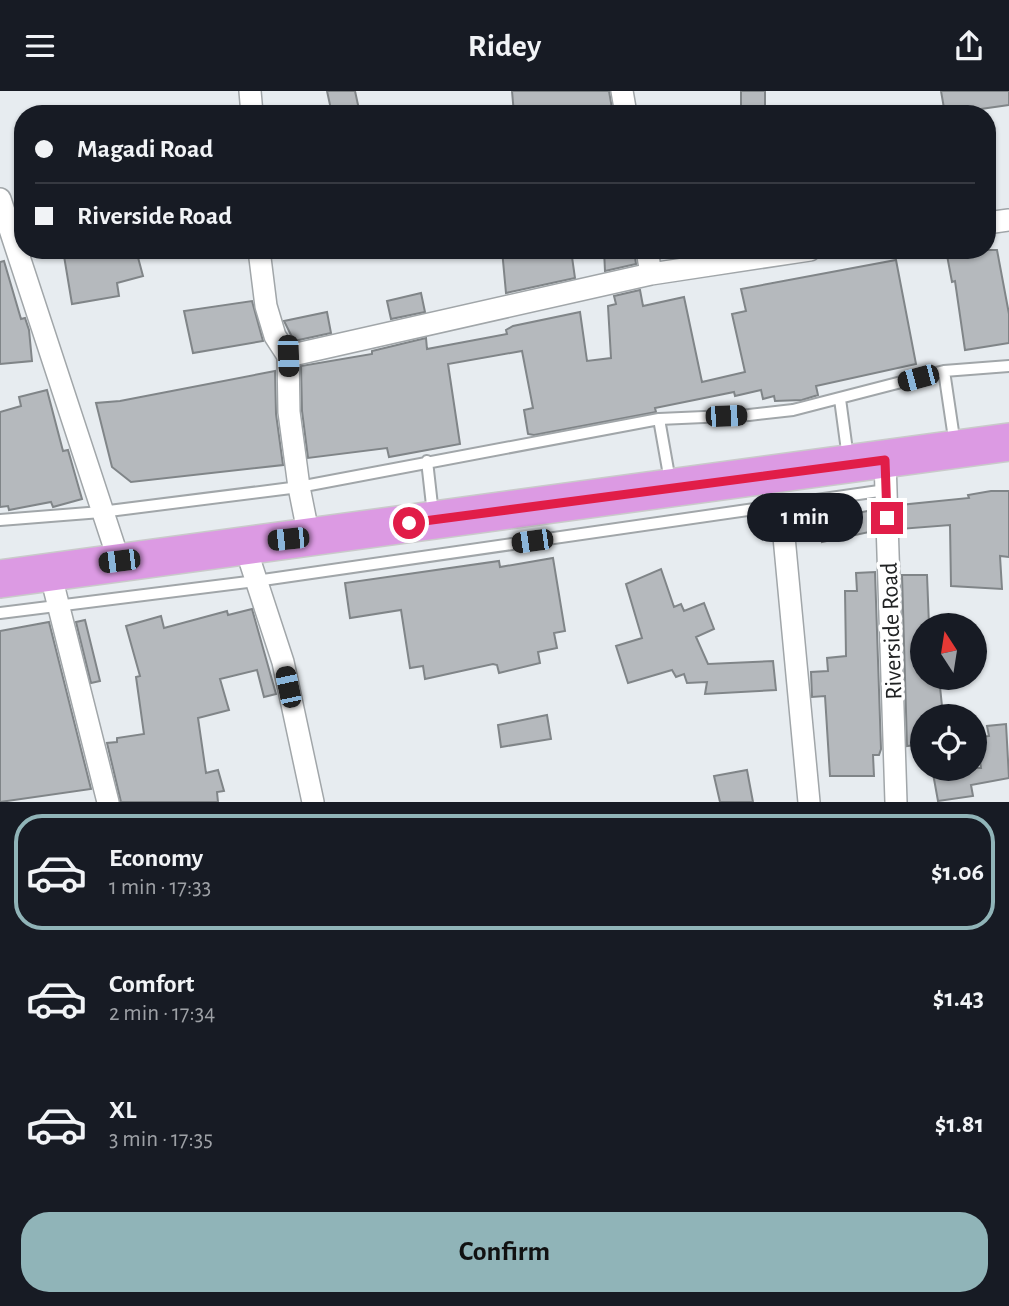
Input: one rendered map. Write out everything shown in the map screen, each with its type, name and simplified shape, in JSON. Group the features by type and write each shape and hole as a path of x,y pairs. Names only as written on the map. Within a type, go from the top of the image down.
{"highway":[{"path":"0,579 54,589 119,561 672,489 873,472 955,450 1009,442"}],"street":[{"path":"0,199 14,242"},
{"path":"19,259 119,561"},
{"path":"260,259 267,306 275,336 288,356 289,412 309,537"},
{"path":"648,259 651,274"},
{"path":"288,356 651,274 750,259"},
{"name":"Riverside Road","path":"873,472 896,802"},
{"path":"781,505 809,802"},
{"path":"244,543 283,662 313,802"},
{"path":"54,589 107,802"}],"lane":[{"path":"0,520 101,512 299,487 659,419 749,415 839,399 944,372 1009,366"},
{"path":"944,372 955,450"},
{"path":"0,613 54,589 256,581 781,505 873,472 839,399"},
{"path":"659,419 672,489"},
{"path":"427,461 434,520"}],"building":[{"path":"327,91 355,91 358,105 330,105"},
{"path":"512,91 609,91 611,105 513,105"},
{"path":"741,91 765,91 765,105 741,105"},
{"path":"941,91 1009,91 1009,105 943,105"},
{"path":"997,250 1009,314 1009,343 965,350 955,281 952,282 948,259 996,259"},
{"path":"64,259 138,259 143,276 117,283 119,296 72,304"},
{"path":"503,259 572,259 575,278 506,293"},
{"path":"604,259 635,259 636,264 605,271"},
{"path":"896,260 916,364 816,386 818,395 802,400 775,401 774,396 763,399 761,390 735,396 734,392 655,408 656,412 534,435 528,434 524,410 533,408 522,351 448,364 460,444 389,457 387,448 308,458 302,411 301,366 372,354 372,351 426,338 427,349 507,334 506,330 513,326 580,312 587,361 611,358 608,306 616,304 614,296 640,290 643,306 684,297 702,382 745,372 732,314 746,311 741,289"},
{"path":"4,261 21,319 25,318 29,330 32,361 0,364 0,262"},
{"path":"421,293 425,312 391,319 387,301"},
{"path":"252,301 263,341 193,353 184,311"},
{"path":"327,312 331,333 294,341 284,321"},
{"path":"275,371 276,414 283,465 131,482 112,467 96,403 120,401"},
{"path":"47,390 63,451 68,450 82,499 53,507 51,502 9,510 8,506 0,507 0,412 21,406 19,397"},
{"path":"1009,491 1009,557 1000,556 1002,589 951,586 950,525 900,529 900,505 969,498 968,495"},
{"path":"873,510 874,531 822,542 820,520"},
{"path":"553,558 565,631 554,633 557,648 538,652 540,663 499,673 497,665 493,664 425,679 423,666 410,668 401,610 350,618 345,583 499,561 500,567"},
{"path":"661,569 674,607 681,604 684,611 704,603 714,629 696,637 708,664 773,661 776,690 705,694 707,682 687,683 684,674 676,677 672,670 628,683 616,646 642,638 626,584"},
{"path":"875,572 881,749 879,755 873,755 874,776 830,776 825,696 812,697 811,672 828,671 827,658 846,656 845,591 857,591 856,573"},
{"path":"902,575 927,575 929,613 910,613 910,690 940,690 942,704 910,704 910,746 907,746"},
{"path":"252,609 276,694 264,697 257,670 220,679 229,710 198,718 206,773 218,770 224,791 217,792 218,802 121,802 107,743 117,742 117,738 144,734 136,677 140,676 126,626 161,616 164,628 227,611 228,615"},
{"path":"85,620 100,681 91,683 76,622"},
{"path":"49,622 91,789 0,802 0,631"},
{"path":"547,715 551,739 501,747 498,725"},
{"path":"1006,724 1009,778 971,785 973,796 938,801 934,781 987,781 987,726"},
{"path":"747,770 753,802 720,802 714,776"}],"route":[{"path":"409,523 885,460 887,518"}]}
